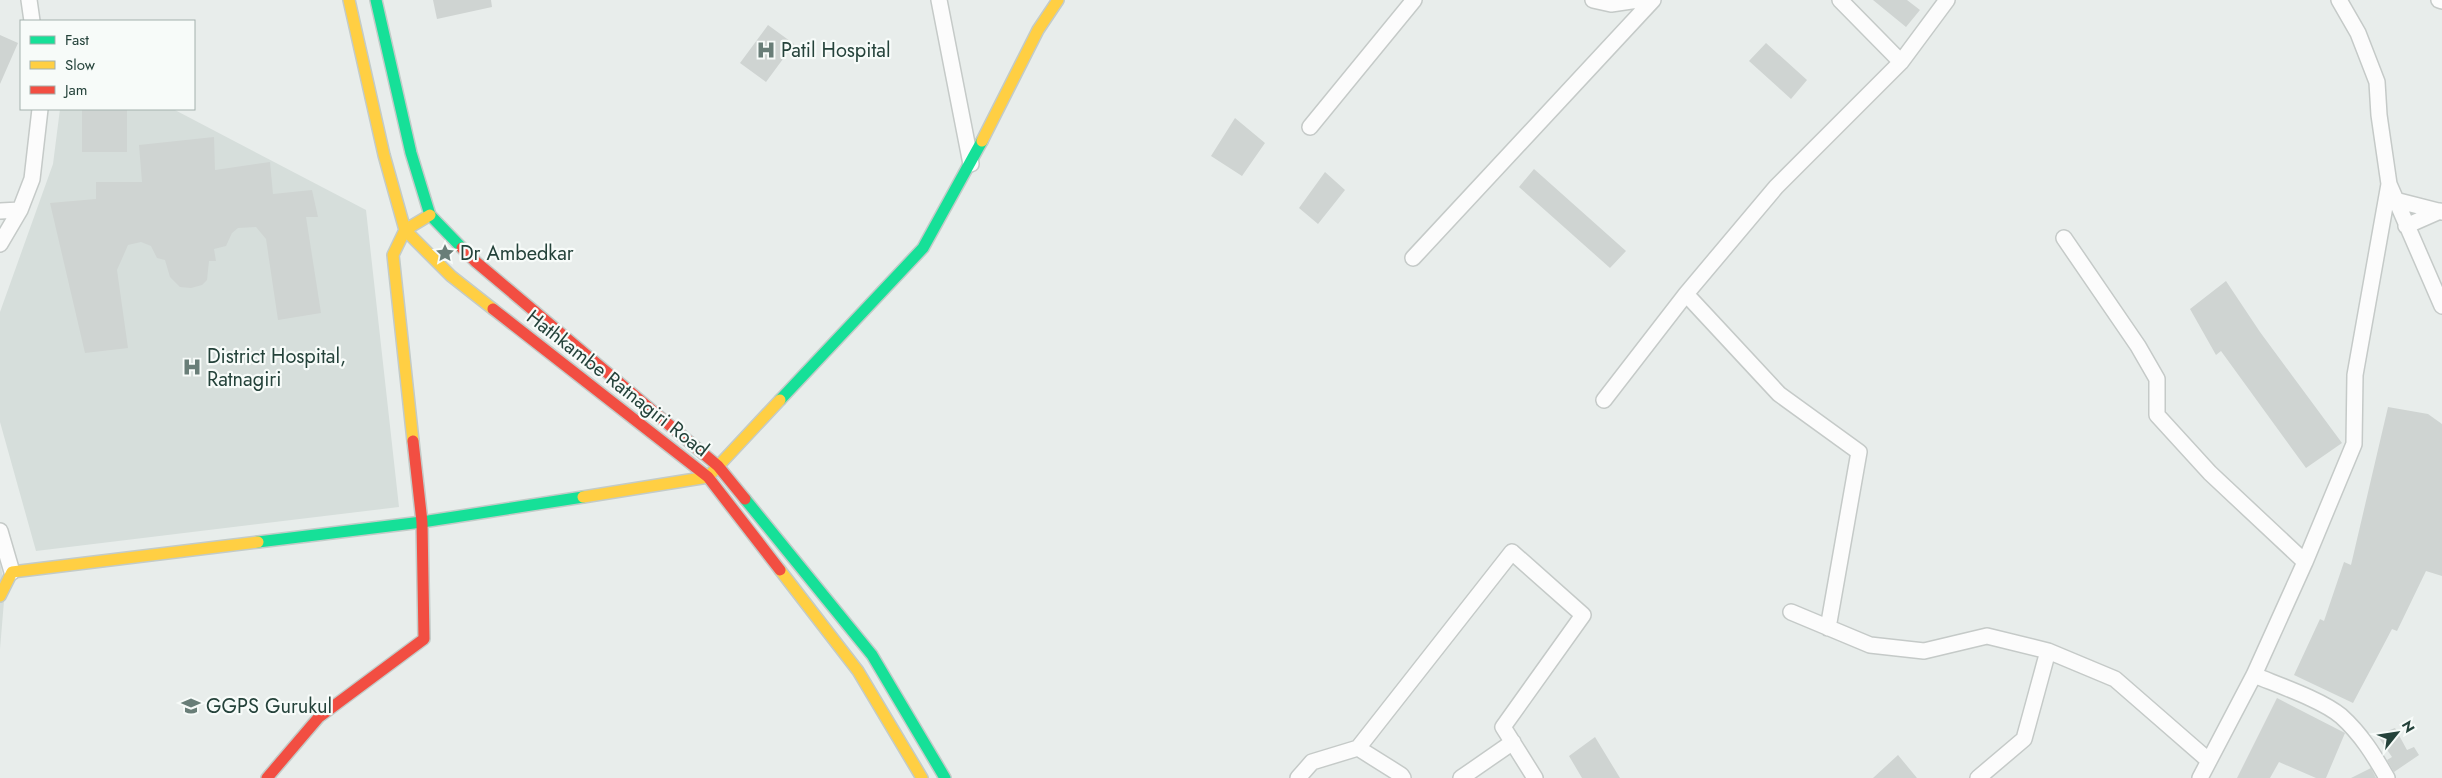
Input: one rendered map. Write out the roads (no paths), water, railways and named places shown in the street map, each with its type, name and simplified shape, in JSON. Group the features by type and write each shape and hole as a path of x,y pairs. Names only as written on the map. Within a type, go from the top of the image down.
{"street":[{"path":"29,0 32,20"},
{"name":"Hathkambe Ratnagiri Road","path":"350,0 384,155 405,230 451,276 708,477 858,671 922,778"},
{"path":"376,0 411,153 430,215 476,262 718,466 872,655 945,778"},
{"path":"939,0 971,164"},
{"path":"12,572 422,522 708,477 924,248 971,164 1038,30 1058,0"},
{"path":"1310,127 1414,0"},
{"path":"1593,0 1611,4 1638,0"},
{"path":"1413,258 1653,0"},
{"path":"1840,0 1901,62"},
{"path":"1604,400 1686,294 1776,187 1901,62 1947,0"},
{"path":"2339,0 2358,33 2378,82 2379,115 2389,184 2442,306"},
{"path":"0,244 20,210 32,179 40,110"},
{"path":"2200,778 2254,675 2305,562 2354,444 2355,375 2389,184"},
{"path":"2395,200 2441,211"},
{"path":"0,211 20,210"},
{"path":"2406,226 2441,211"},
{"path":"267,778 320,717 424,639 422,522 393,255 405,230 430,215"},
{"path":"2064,238 2138,346 2157,379 2158,415 2210,473 2305,562"},
{"path":"1686,294 1779,394 1859,452 1828,628"},
{"path":"0,531 12,572 0,596"},
{"path":"1298,778 1312,762 1358,748 1512,552 1583,615 1503,727 1535,778"},
{"path":"1791,612 1870,646 1924,651 1987,636 2048,651 2115,679 2208,760"},
{"path":"1978,778 2024,739 2048,651"},
{"path":"2254,675 2296,691 2340,715 2370,748 2387,778"},
{"path":"1461,778 1513,742"},
{"path":"1358,748 1401,774 1403,778"}],"place":[{"name":"Patil Hospital","path":"766,50"},
{"name":"Dr Ambedkar","path":"445,253"},
{"name":"District Hospital, Ratnagiri","path":"192,367"},
{"name":"GGPS Gurukul","path":"191,706"}]}
